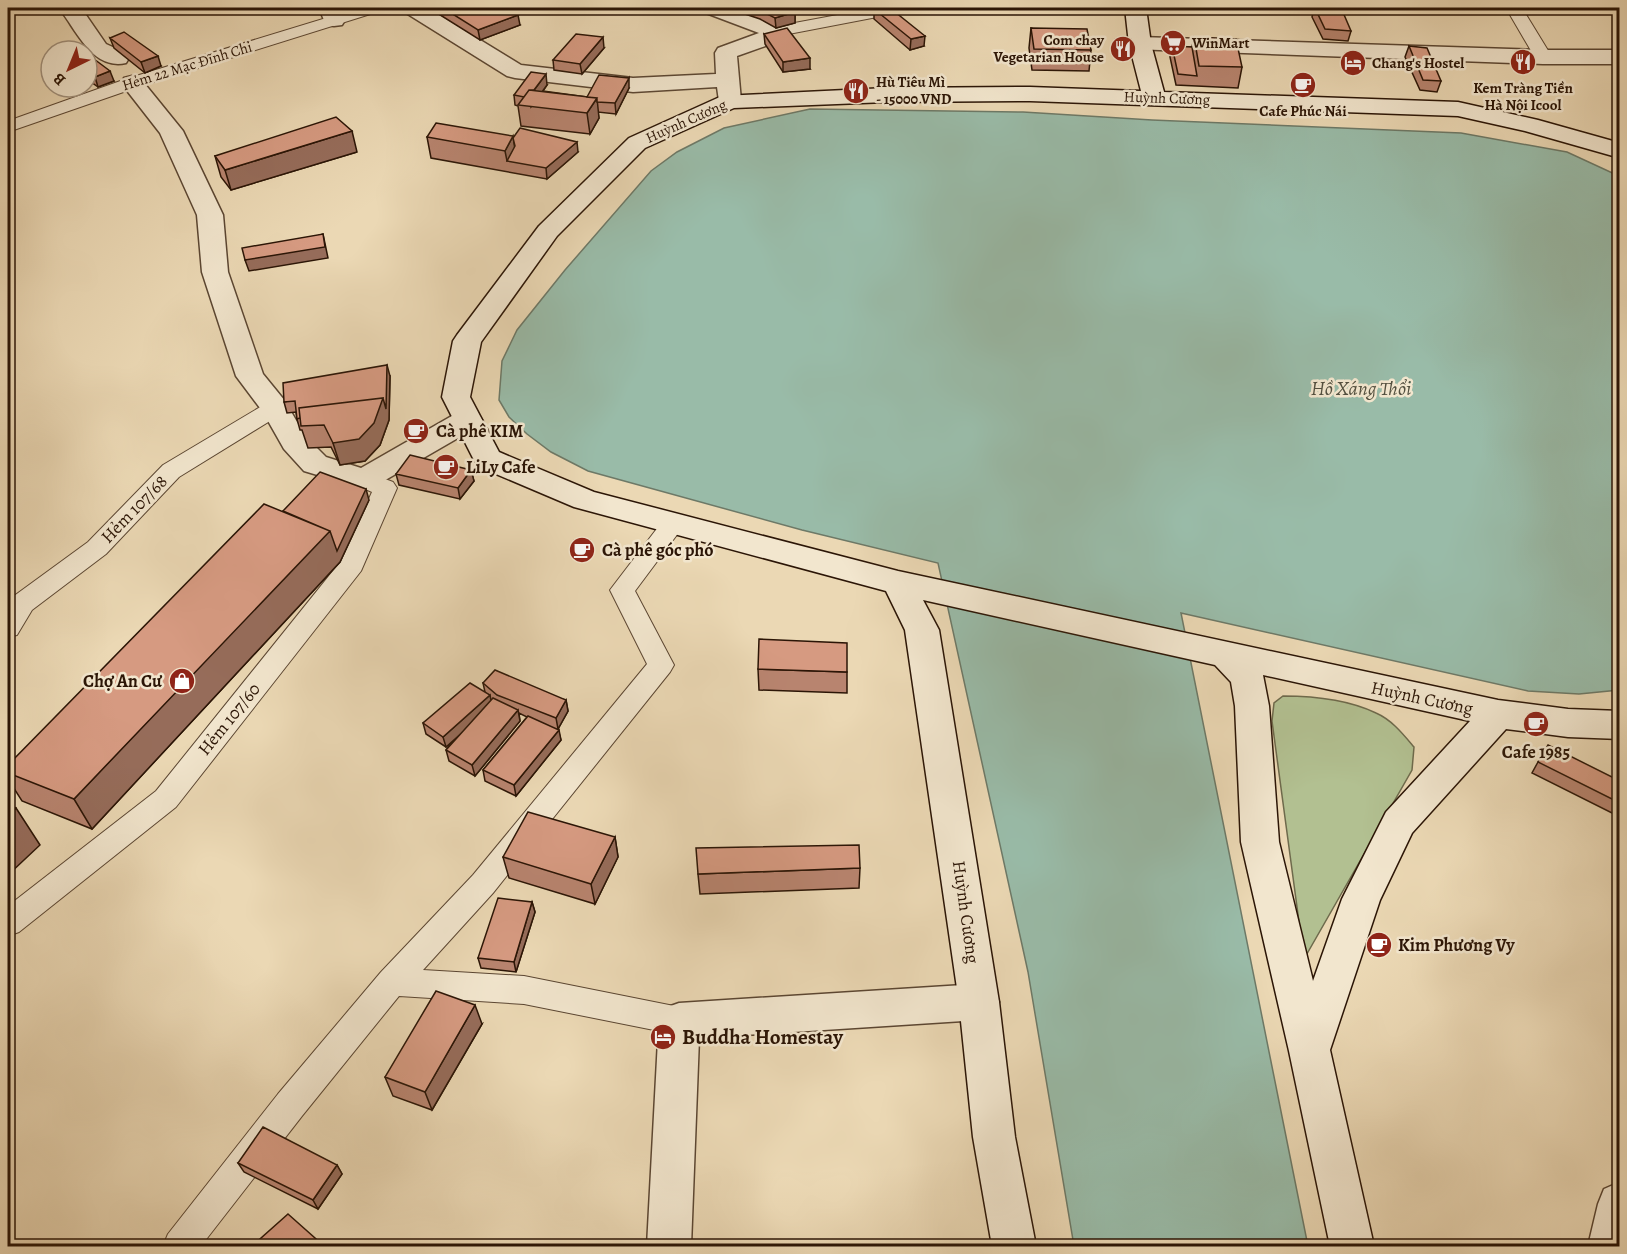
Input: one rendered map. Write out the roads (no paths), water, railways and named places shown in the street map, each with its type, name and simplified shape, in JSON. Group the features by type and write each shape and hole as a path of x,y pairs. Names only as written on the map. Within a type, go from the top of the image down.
{"street":[{"path":"77,8 75,15 98,49 118,58"},
{"path":"414,8 515,70 633,85 728,91 726,53 777,34 757,23 714,8"},
{"path":"1135,8 1140,44 1154,98"},
{"path":"1140,44 1543,57 1620,57"},
{"path":"132,83 171,131 210,215 215,272 250,376 275,408 294,442 308,457 315,464 364,479 467,420"},
{"name":"Huỳnh Cương","path":"1620,151 1530,125 1458,109 1030,94 728,91 637,143 548,231 467,341 456,397 488,459 585,500 914,586 1216,653 1498,714 1568,723 1620,725"},
{"name":"Huỳnh Cương","path":"914,586 979,1002 994,1137 1014,1246"},
{"path":"1216,653 1247,678 1252,706 1260,842 1310,1051 1352,1246"},
{"path":"1310,1051 1361,899 1399,823 1498,714"},
{"path":"669,1246 679,1021 979,1002"},
{"path":"1610,1246 1620,1204"}],"lane":[{"name":"Hẻm 22 Mạc Đĩnh Chi","path":"8,127 331,14 374,8"},
{"path":"773,32 898,8"},
{"path":"1514,8 1543,57"},
{"name":"Hẻm 107/68","path":"8,628 23,603 97,548 171,471 275,408"},
{"path":"313,486 333,470"},
{"name":"Hẻm 107/60","path":"8,922 166,799 352,566 385,488 364,479"},
{"path":"180,1246 290,1105 392,982 483,884 661,665 622,590 672,524"},
{"path":"392,982 524,990 679,1021"}],"water":[{"name":"Hồ Xáng Thổi","path":"810,109 1023,112 1152,120 1461,133 1567,152 1619,176 1619,690 1579,694 1528,691 1181,613 1308,1246 1074,1246 1028,972 938,563 802,530 588,471 551,452 527,434 509,417 499,400 502,361 517,330 565,270 651,171 677,152 724,128"}],"place":[{"name":"WinMart","path":"1173,43"},
{"name":"Com chay Vegetarian House","path":"1123,49"},
{"name":"Kem Tràng Tiền Hà Nội Icool","path":"1523,62"},
{"name":"Chang's Hostel","path":"1353,63"},
{"name":"Cafe Phúc Nái","path":"1303,85"},
{"name":"Hù Tiêu Mì - 15000 VND","path":"856,91"},
{"name":"Cà phê KIM","path":"416,431"},
{"name":"LiLy Cafe","path":"446,467"},
{"name":"Cà phê góc phó","path":"582,550"},
{"name":"Chợ An Cư","path":"182,681"},
{"name":"Cafe 1985","path":"1536,724"},
{"name":"Kim Phương Vy","path":"1379,945"},
{"name":"Buddha Homestay","path":"663,1037"}]}
